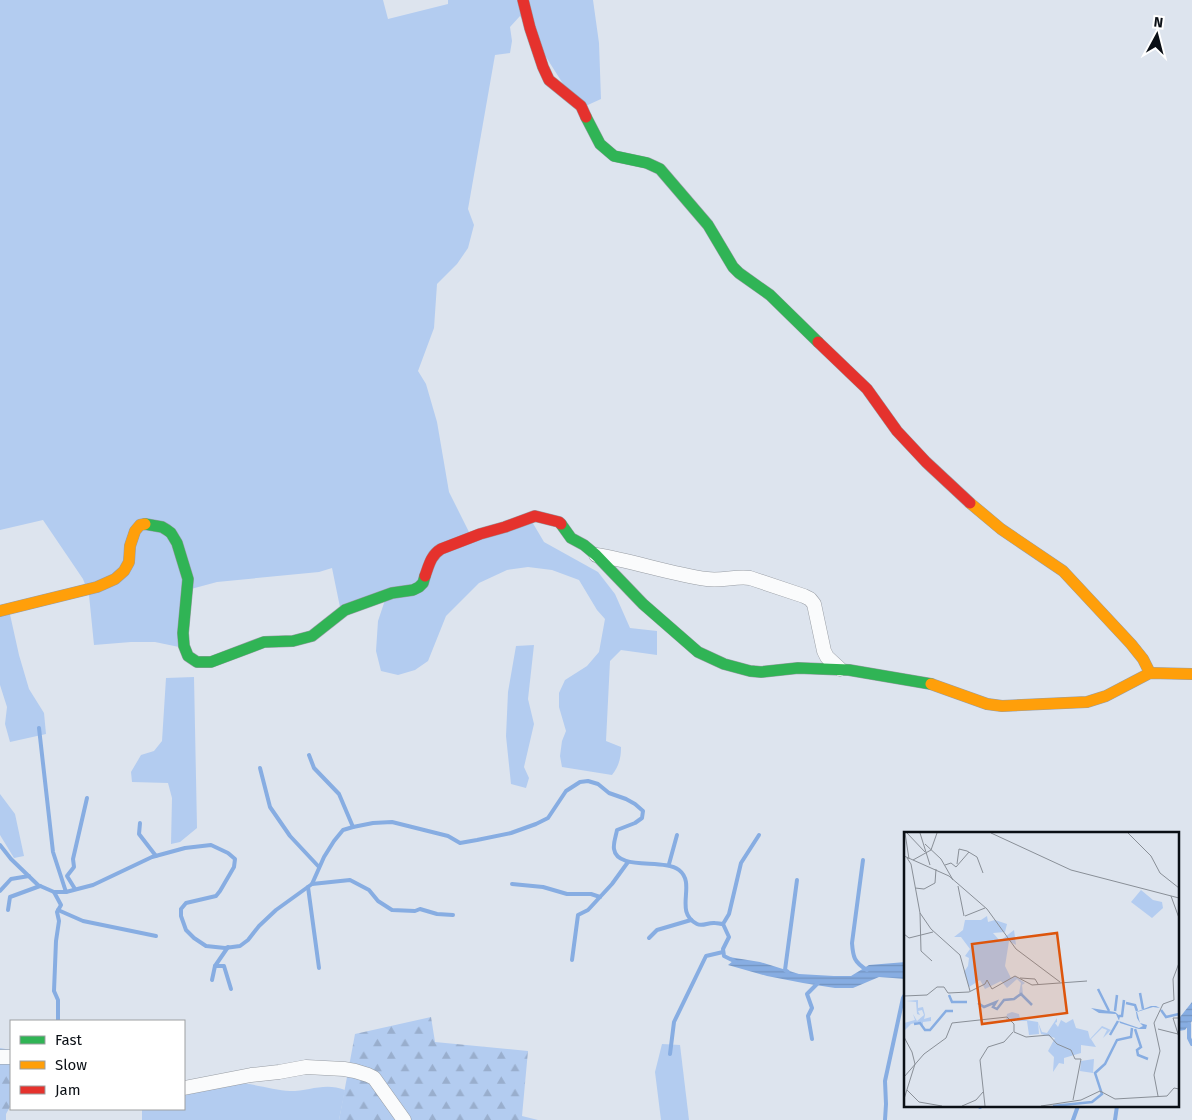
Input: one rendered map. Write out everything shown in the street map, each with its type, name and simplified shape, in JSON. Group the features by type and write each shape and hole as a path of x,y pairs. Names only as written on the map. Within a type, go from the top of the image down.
{"street":[{"path":"524,0 530,28 549,80 581,106 600,144 614,156 647,163 660,169 708,225 733,267 770,295 867,389 897,430 964,499 1001,529 1063,571 1131,644 1143,659 1150,673"},
{"path":"0,611 97,587 112,580 124,572 129,561 129,548 133,534 138,528 143,524 158,525 174,536 188,580 182,639 186,652 193,660 202,664 223,659 264,642 293,642 312,636 345,610 392,593 413,590 419,587 426,576 432,557 441,549 535,516 559,522 571,538 584,545 596,555 642,604 698,652 724,664 756,672 798,668 840,669 943,686 987,704 1002,706 1087,702 1106,696 1150,673 1192,674"},
{"path":"596,555 709,580 745,577 804,596 814,604 824,652 840,669"},
{"path":"185,1088 251,1074 279,1072 306,1067 344,1069 374,1078 404,1120"}],"green space":[{"path":"0,0 383,0 388,19 448,4 448,0 593,0 599,43 601,99 579,109 520,16 510,27 512,41 510,53 495,55 468,209 474,225 468,248 457,264 437,284 434,328 418,371 426,384 437,422 449,492 472,538 531,520 544,542 598,572 615,594 630,628 657,631 657,655 621,650 610,661 606,741 621,747 619,762 612,775 562,767 560,756 562,741 566,731 559,707 559,693 565,680 587,666 599,652 605,619 597,610 579,580 552,570 528,567 507,570 479,583 446,616 428,661 415,670 398,675 381,671 376,651 378,621 387,594 341,612 332,568 319,572 217,582 191,589 179,647 155,642 94,645 89,595 83,579 43,520 0,530"},
{"path":"9,610 29,689 44,713 46,734 10,742 5,724 7,707 0,685 0,612"},
{"path":"534,645 528,699 534,724 524,767 529,778 526,788 511,784 506,736 508,692 516,646"},
{"path":"194,677 197,828 180,842 171,844 172,798 168,783 132,782 131,772 141,755 154,751 162,741 166,678"},
{"path":"0,794 15,814 24,856 14,858 0,835"},
{"path":"431,1017 435,1042 528,1051 522,1116 538,1120 339,1120 355,1034"},
{"path":"662,1044 680,1045 689,1120 661,1120 655,1072"},
{"path":"0,1048 10,1050 10,1107 6,1114 6,1120 0,1120"},
{"path":"243,1083 290,1091 324,1087 345,1090 339,1120 142,1120 142,1110 185,1110 185,1091"}],"shaded area":[{"path":"729,957 760,962 799,974 834,976 851,976 869,965 904,962 904,979 879,977 853,988 835,988 767,976 728,965 733,961"},
{"path":"1192,1002 1192,1021 1185,1030 1180,1031 1180,1017"}],"waterway":[{"path":"39,728 53,852 66,892"},
{"path":"309,755 314,768 339,794 353,827"},
{"path":"260,768 270,807 290,836 319,867"},
{"path":"0,845 11,859 38,885 54,892 66,892 93,885 152,857 185,848 211,845 228,853 235,859 234,867 216,896 186,903 181,909 181,916 186,930 194,938 206,946 225,948 240,946 276,910 312,884 324,857 343,830 373,823 392,822 448,836 460,843 477,840 511,833 548,818 566,791 580,782 588,781 598,784 609,793 626,799 643,811 642,818 617,830 614,842 617,856 623,860 663,865 679,870 684,876 686,883 686,905 690,919 699,925 723,924 729,937 723,949 724,956 736,962"},
{"path":"75,889 67,876 74,867 73,859 87,798"},
{"path":"140,823 139,834 156,856"},
{"path":"669,864 677,835"},
{"path":"723,924 729,914 741,863 759,835"},
{"path":"863,860 852,943 855,959 867,970"},
{"path":"572,960 578,915 588,910 612,884 628,862"},
{"path":"0,891 11,879 29,876"},
{"path":"312,884 350,880 369,890 378,901 392,910 415,911 420,909 437,914 453,915"},
{"path":"788,972 785,970 797,880"},
{"path":"512,884 543,887 567,894 591,894 600,897"},
{"path":"8,910 10,897 40,886"},
{"path":"308,887 319,968"},
{"path":"54,892 61,905 57,912 59,921 56,941 54,991 58,1000 58,1020"},
{"path":"58,910 83,921 156,936"},
{"path":"649,938 657,930 691,920"},
{"path":"212,980 215,966 228,947"},
{"path":"670,1054 674,1022 706,956 723,952"},
{"path":"215,966 224,966 231,989"},
{"path":"812,1039 808,1016 812,1008 807,994 818,983"},
{"path":"885,1120 885,1081 904,996"},
{"path":"1189,1024 1189,1038 1192,1044"},
{"path":"1073,1120 1077,1108"},
{"path":"1115,1120 1117,1108"}],"traffic: fast":[{"path":"586,117 600,144 614,156 647,163 660,169 708,225 733,267 770,295 818,342"},
{"path":"145,524 162,527 171,533 177,543 188,579 183,633 184,646 188,656 197,662 211,662 264,642 293,641 312,636 345,610 392,593 413,590 423,583 425,576"},
{"path":"561,524 571,538 584,545 596,555 643,604 698,652 724,664 761,672 798,668 849,670 931,684"}],"traffic: slow":[{"path":"970,503 1001,529 1063,571 1131,644 1143,659 1150,673"},
{"path":"0,611 97,587 115,579 124,571 129,562 130,546 135,531 140,525 145,524"},
{"path":"931,684 987,704 1002,706 1087,702 1106,696 1150,673 1192,674"}],"traffic: jam":[{"path":"523,0 530,28 549,80 581,106 586,117"},
{"path":"818,342 867,389 897,431 926,462 970,503"},
{"path":"425,576 431,561 438,551 480,534 535,516 561,524"}]}
